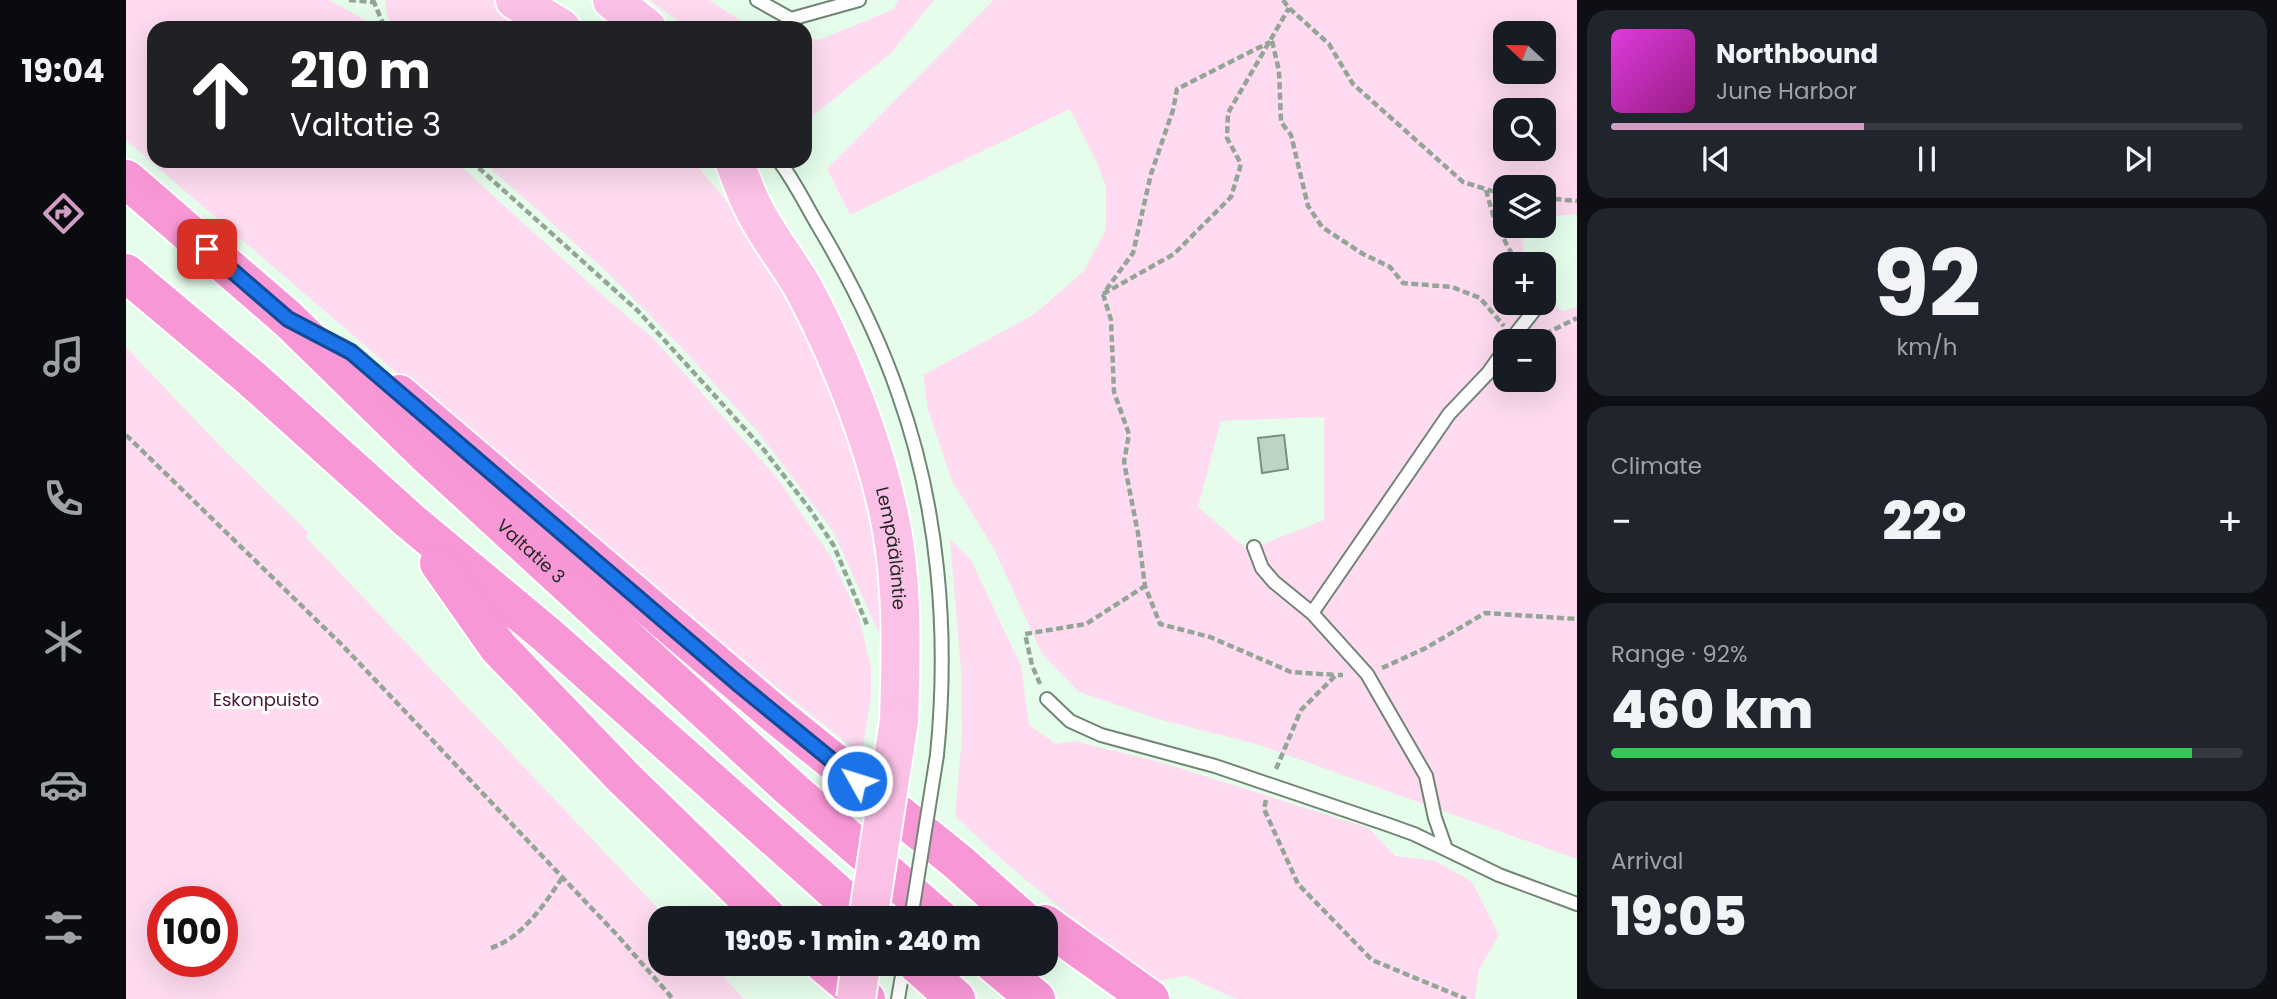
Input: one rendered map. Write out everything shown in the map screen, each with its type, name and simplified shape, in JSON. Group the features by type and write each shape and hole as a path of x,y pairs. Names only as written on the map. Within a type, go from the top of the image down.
{"highway":[{"name":"Valtatie 3","path":"126,179 288,319 426,454 791,789 925,906"},
{"path":"126,273 251,378 410,521 547,635 852,906"},
{"path":"288,319 351,352 777,716 958,862 1007,906"},
{"path":"410,521 498,647 625,779 756,906"},
{"path":"958,862 1020,906"},
{"path":"1058,932 1150,999"},
{"path":"1058,950 1114,999"},
{"path":"826,976 849,999"},
{"path":"838,976 866,999"},
{"path":"930,976 956,999"},
{"path":"1008,976 1036,999"}],"main road":[{"path":"515,0 550,21"},
{"path":"612,0 638,21"},
{"name":"Lempääläntie","path":"715,168 752,206"},
{"name":"Lempääläntie","path":"737,168 752,206 804,291 836,355 880,477 892,531 898,584 901,667 899,721 869,906"},
{"path":"856,999 859,976"}],"lane":[{"path":"757,0 791,19 859,0"},
{"path":"783,168 844,271 880,347 898,392 923,481 937,573 942,675 937,755 913,906"},
{"path":"1520,329 1531,315"},
{"path":"1312,613 1449,414 1493,366"},
{"path":"1254,547 1262,568 1274,582 1312,613 1367,674 1426,776 1435,818 1446,849"},
{"path":"1047,699 1070,721 1101,735 1215,766 1415,834 1499,875 1577,904"},
{"path":"898,999 902,976"}],"path":[{"path":"349,0 373,1 382,21"},
{"path":"1283,0 1329,44 1353,83 1462,182 1493,191"},
{"path":"1103,294 1174,254 1231,197 1241,164 1227,138 1228,113 1289,8"},
{"path":"1103,294 1133,253 1152,174 1177,89 1272,41"},
{"path":"1272,41 1279,71 1281,122 1291,135 1308,206 1322,227 1363,254 1390,267 1403,282 1452,287 1480,298 1504,329"},
{"path":"479,168 638,311 764,450 809,508 834,546 871,636"},
{"path":"1486,189 1495,222 1511,252"},
{"path":"1556,199 1577,201"},
{"path":"1103,294 1111,320 1114,392 1129,434 1124,462 1145,586 1160,624 1210,637 1291,672 1336,675 1367,674 1426,648 1485,612 1577,619"},
{"path":"1555,329 1577,318"},
{"path":"126,435 342,646 673,999"},
{"path":"1047,699 1032,666 1025,634 1086,624 1145,586"},
{"path":"1336,675 1301,710 1269,785 1264,808 1298,884 1373,960 1466,999"},
{"path":"491,948 504,944 525,926 540,911 562,878"}],"green space":[{"path":"126,0 329,0 367,21 147,21 147,158 126,140"},
{"path":"385,0 498,0 532,21 390,21"},
{"path":"649,0 709,0 741,21 678,21"},
{"path":"898,0 934,0 891,53 812,116 812,38 819,40 894,9"},
{"path":"994,0 1577,0 1577,214 1556,216 1556,175 1493,175 1493,238 1523,238 1523,252 1493,252 1493,315 1556,315 1556,306 1563,311 1577,307 1577,859 1256,744 1158,719 1079,692 1042,654 993,547 952,481 928,410 923,375 1033,315 1084,271 1106,229 1106,187 1096,160 1070,109 850,215 827,169","holes":["1324,417 1324,520 1248,550 1198,507 1221,421"]},
{"path":"159,168 463,168 653,338 778,479 831,557 859,617 871,668 871,696 862,755 565,518"},
{"path":"490,168 699,168 743,221 814,345 858,458 877,557 883,642 833,531 758,432 680,346 608,273"},
{"name":"Eskonpuisto","path":"126,347 223,449 309,533 305,536 656,906 648,906 648,976 723,976 744,999 126,999"},
{"path":"950,539 971,560 1021,666 1029,725 1056,744 1074,741 1160,762 1369,828 1395,856 1436,861 1472,882 1499,935 1479,970 1475,999 1236,999 1186,976 1158,981 1003,861 955,816 962,737 961,669"}],"building":[{"path":"1284,435 1288,469 1262,473 1258,438"}],"route":[{"path":"207,249 288,319 351,352 736,682 857,781"}]}
